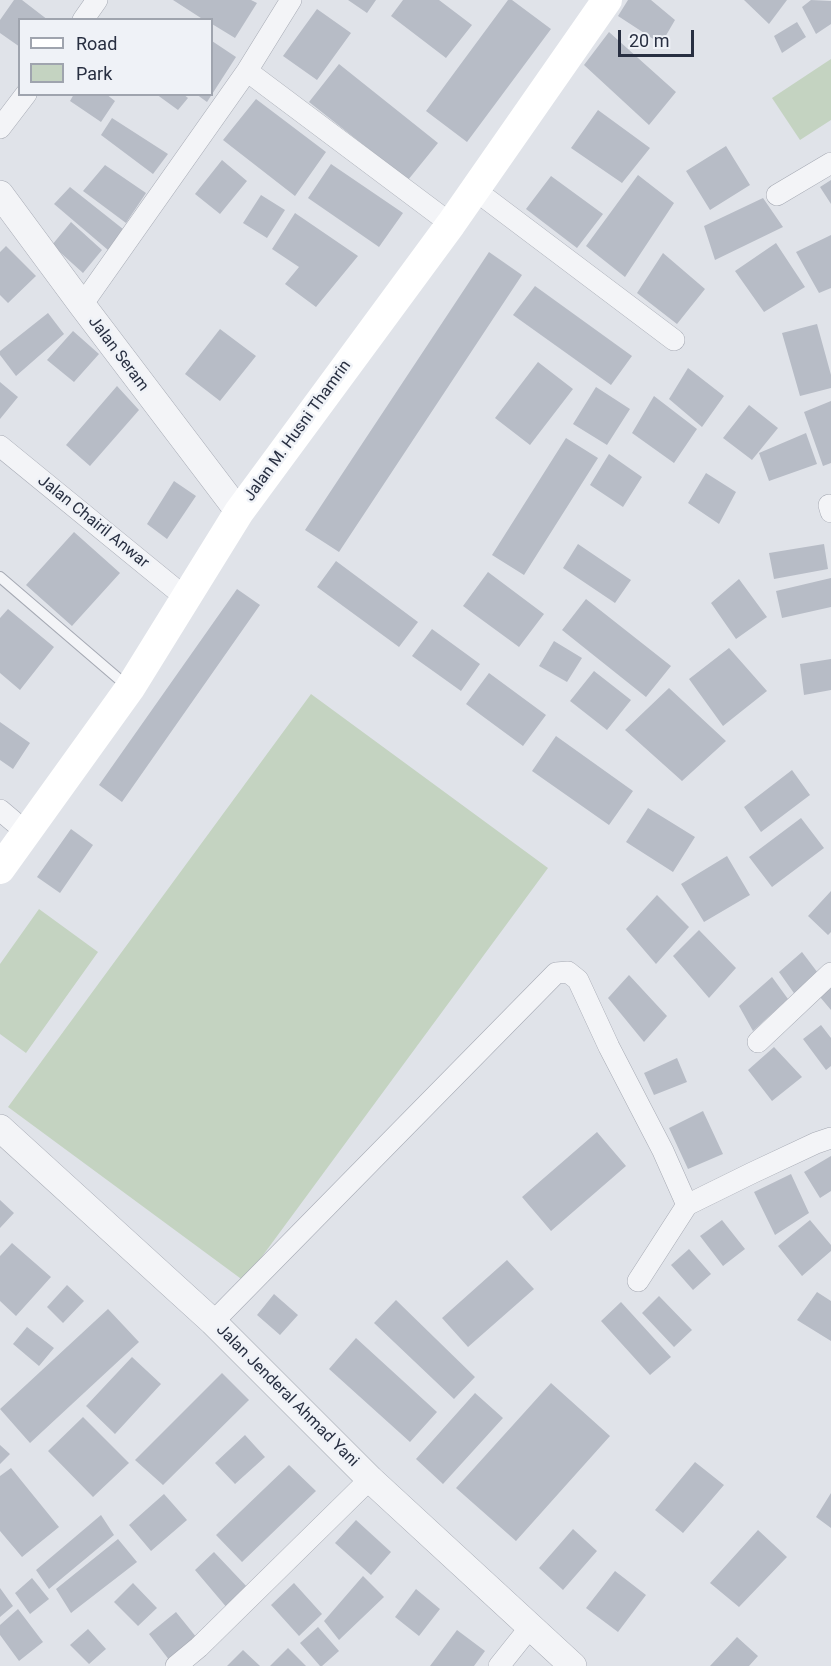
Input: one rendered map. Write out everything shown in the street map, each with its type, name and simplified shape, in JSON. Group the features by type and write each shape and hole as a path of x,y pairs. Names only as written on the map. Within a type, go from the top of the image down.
{"main road":[{"name":"Jalan M. Husni Thamrin","path":"0,869 130,688 239,512 452,224 607,0"}],"street":[{"path":"84,18 97,0"},
{"path":"81,305 247,71 291,0"},
{"path":"247,71 452,224"},
{"path":"0,128 24,96"},
{"path":"777,195 831,163"},
{"path":"475,190 674,340"},
{"name":"Jalan Seram","path":"0,194 81,305 239,512"},
{"name":"Jalan Chairil Anwar","path":"0,446 186,598"},
{"path":"0,810 26,832"},
{"path":"213,1322 556,973 568,972 578,980 609,1047 663,1151 687,1205"},
{"path":"758,1042 831,974"},
{"name":"Jalan Jenderal Ahmad Yani","path":"0,1128 213,1322 370,1479 573,1666"},
{"path":"638,1281 687,1205 762,1168 831,1138"},
{"path":"176,1666 199,1647 370,1479"},
{"path":"499,1666 531,1626"}],"lane":[{"path":"0,577 130,688"}],"green space":[{"path":"831,59 831,120 800,140 772,98"},
{"path":"311,694 548,868 244,1281 8,1107"},
{"path":"39,909 98,952 26,1053 0,1034 0,964"}],"building":[{"path":"14,0 22,0 45,18 18,18 18,46 0,33 0,20"},
{"path":"173,0 251,0 257,3 235,38 213,25 213,18 201,18"},
{"path":"348,0 376,0 367,13"},
{"path":"403,0 439,0 472,25 446,58 391,16"},
{"path":"508,0 512,0 551,29 467,142 426,111"},
{"path":"628,0 651,0 675,20 661,44 618,16"},
{"path":"744,0 787,0 769,24"},
{"path":"811,0 831,1 831,24 816,34 802,7"},
{"path":"317,9 351,33 317,80 283,56"},
{"path":"797,22 806,37 782,53 774,36"},
{"path":"609,32 676,92 649,125 584,65"},
{"path":"213,42 236,57 213,93"},
{"path":"339,64 438,143 408,180 309,102"},
{"path":"73,96 109,96 115,101 101,122 70,101"},
{"path":"159,96 186,96 188,98 178,110"},
{"path":"199,96 211,96 207,102"},
{"path":"256,99 326,152 295,196 223,140"},
{"path":"598,110 650,148 622,183 571,148"},
{"path":"112,118 168,154 153,174 101,135"},
{"path":"726,146 750,185 710,210 686,171"},
{"path":"222,160 247,181 220,214 195,194"},
{"path":"331,164 403,213 379,247 308,198"},
{"path":"105,165 146,193 126,223 83,191"},
{"path":"638,175 674,203 625,277 586,246"},
{"path":"551,176 603,214 577,248 526,209"},
{"path":"831,180 831,204 820,187"},
{"path":"70,187 123,229 108,250 54,204"},
{"path":"261,195 285,210 267,238 243,223"},
{"path":"763,198 783,227 715,260 704,226"},
{"path":"295,213 358,256 316,307 285,284 299,267 272,249"},
{"path":"71,222 102,250 83,273 52,245"},
{"path":"831,235 831,288 819,293 796,252"},
{"path":"776,243 805,287 764,312 735,271"},
{"path":"6,246 36,276 8,303 0,295 0,252"},
{"path":"489,252 522,275 339,552 305,530"},
{"path":"663,253 705,289 677,324 637,293"},
{"path":"535,286 632,356 611,385 513,315"},
{"path":"48,313 64,334 16,376 0,355 0,351"},
{"path":"817,324 831,375 831,388 800,396 782,333"},
{"path":"220,329 256,356 220,401 185,374"},
{"path":"73,331 99,354 74,382 47,360"},
{"path":"538,362 573,389 530,445 495,418"},
{"path":"688,368 724,396 702,427 669,399"},
{"path":"0,382 18,397 0,419"},
{"path":"117,386 139,410 90,466 66,445"},
{"path":"596,387 630,409 607,445 573,424"},
{"path":"654,396 697,429 674,463 632,433"},
{"path":"831,401 831,463 823,466 804,412"},
{"path":"749,405 778,428 752,460 723,438"},
{"path":"806,433 817,464 769,481 759,453"},
{"path":"566,438 598,458 524,575 492,555"},
{"path":"609,454 642,477 623,507 590,485"},
{"path":"706,473 736,492 719,524 688,503"},
{"path":"174,481 196,496 167,539 147,524"},
{"path":"74,532 120,573 72,626 26,585"},
{"path":"578,544 631,580 615,603 563,568"},
{"path":"824,544 828,569 774,579 769,553"},
{"path":"336,561 418,622 399,647 317,587"},
{"path":"488,572 544,614 519,647 463,606"},
{"path":"831,578 831,607 782,618 776,591"},
{"path":"739,579 767,617 736,639 711,603"},
{"path":"237,589 260,605 122,802 99,785"},
{"path":"586,599 671,666 646,697 562,630"},
{"path":"8,609 54,647 20,690 0,673 0,618"},
{"path":"432,629 480,664 461,691 412,656"},
{"path":"554,641 582,658 567,682 539,666"},
{"path":"729,648 767,691 723,726 689,679"},
{"path":"831,659 831,690 804,695 800,664"},
{"path":"594,671 631,700 607,730 570,701"},
{"path":"489,673 546,715 523,746 466,704"},
{"path":"669,688 726,741 682,781 625,730"},
{"path":"0,722 30,743 13,769 0,760"},
{"path":"556,736 633,791 609,825 532,771"},
{"path":"792,770 810,795 761,832 744,807"},
{"path":"648,808 695,837 673,872 626,842"},
{"path":"801,818 824,848 772,887 749,857"},
{"path":"71,829 93,845 60,893 37,877"},
{"path":"727,856 750,895 704,922 681,884"},
{"path":"831,891 831,932 828,935 808,916"},
{"path":"657,895 689,927 656,964 626,929"},
{"path":"699,930 736,968 709,998 673,956"},
{"path":"802,952 821,977 796,996 779,972"},
{"path":"629,975 667,1016 644,1042 608,998"},
{"path":"772,977 788,999 753,1031 739,1006"},
{"path":"831,988 831,1010 820,997"},
{"path":"821,1025 831,1038 831,1066 826,1070 803,1039"},
{"path":"774,1047 802,1077 772,1101 748,1070"},
{"path":"677,1058 687,1082 654,1095 644,1073"},
{"path":"703,1111 723,1154 688,1169 669,1128"},
{"path":"597,1132 626,1166 551,1231 522,1197"},
{"path":"831,1156 831,1191 820,1198 804,1172"},
{"path":"791,1174 809,1213 775,1235 754,1192"},
{"path":"0,1200 14,1213 0,1228"},
{"path":"722,1220 745,1249 723,1266 700,1236"},
{"path":"810,1220 831,1245 831,1251 802,1276 778,1246"},
{"path":"12,1243 51,1277 16,1316 0,1301 0,1256"},
{"path":"689,1249 711,1274 693,1290 671,1265"},
{"path":"507,1260 534,1289 468,1347 442,1318"},
{"path":"67,1285 84,1301 63,1323 47,1307"},
{"path":"817,1292 831,1301 831,1341 797,1320"},
{"path":"274,1294 298,1315 280,1335 257,1315"},
{"path":"659,1296 692,1330 674,1347 642,1313"},
{"path":"396,1300 475,1377 454,1399 374,1323"},
{"path":"621,1302 671,1357 650,1375 601,1321"},
{"path":"108,1309 139,1342 30,1443 0,1409"},
{"path":"27,1327 54,1348 39,1366 13,1344"},
{"path":"356,1338 437,1412 410,1442 329,1369"},
{"path":"132,1357 161,1384 115,1434 86,1406"},
{"path":"222,1373 249,1400 163,1485 135,1460"},
{"path":"551,1383 610,1436 516,1541 456,1488"},
{"path":"475,1393 503,1418 443,1484 416,1459"},
{"path":"83,1417 129,1463 93,1497 48,1451"},
{"path":"245,1435 265,1457 235,1484 215,1463"},
{"path":"0,1445 10,1454 0,1464"},
{"path":"695,1462 724,1485 683,1533 655,1510"},
{"path":"289,1465 316,1491 242,1562 216,1535"},
{"path":"11,1468 59,1527 22,1557 0,1531 0,1476"},
{"path":"831,1493 831,1528 816,1517"},
{"path":"164,1494 187,1520 151,1551 129,1525"},
{"path":"101,1515 114,1535 49,1589 36,1570"},
{"path":"356,1520 391,1552 371,1575 335,1543"},
{"path":"573,1529 597,1551 563,1590 539,1568"},
{"path":"758,1530 787,1557 739,1607 710,1583"},
{"path":"118,1539 137,1562 71,1613 56,1589"},
{"path":"214,1552 249,1589 228,1609 195,1570"},
{"path":"615,1571 646,1595 618,1632 586,1608"},
{"path":"363,1576 384,1597 339,1640 324,1621"},
{"path":"32,1578 49,1599 30,1614 15,1593"},
{"path":"133,1583 157,1608 138,1626 114,1602"},
{"path":"294,1583 322,1614 299,1636 271,1605"},
{"path":"0,1588 13,1606 0,1617"},
{"path":"416,1589 440,1609 419,1636 395,1617"},
{"path":"18,1609 43,1642 19,1661 0,1635 0,1625"},
{"path":"176,1612 197,1638 170,1661 149,1634"},
{"path":"318,1627 339,1651 322,1666 300,1643"},
{"path":"88,1629 106,1649 89,1664 70,1645"},
{"path":"457,1630 485,1651 474,1666 430,1666"},
{"path":"737,1637 758,1656 749,1666 710,1666"},
{"path":"288,1648 306,1666 270,1666"},
{"path":"243,1650 260,1666 227,1666"}]}
